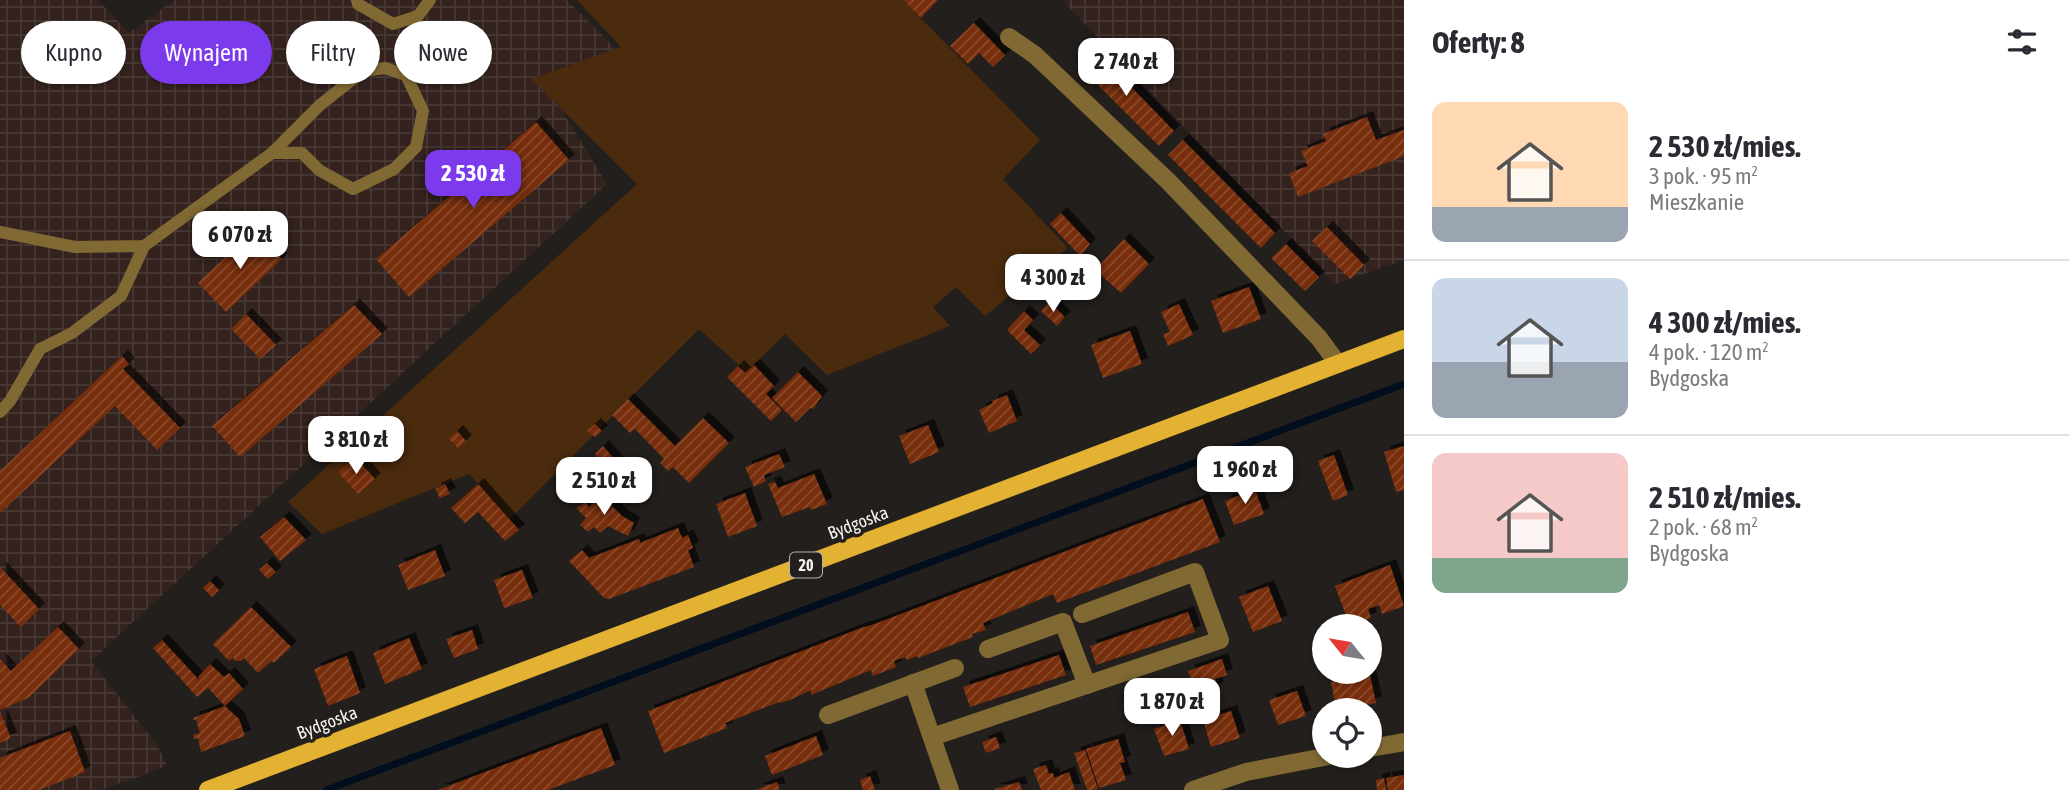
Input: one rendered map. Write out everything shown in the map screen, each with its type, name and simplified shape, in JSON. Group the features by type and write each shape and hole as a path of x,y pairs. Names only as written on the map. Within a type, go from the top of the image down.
{"main road":[{"name":"Bydgoska","path":"208,790 1404,339"}],"street":[{"path":"1009,37 1035,55 1168,181 1319,338 1338,364"},
{"path":"932,737 1220,640 1195,572 1082,614"},
{"path":"988,649 1063,622 1087,685"},
{"path":"828,715 955,668"},
{"path":"913,683 950,790"},
{"path":"1382,746 1404,742"},
{"path":"1193,790 1247,781 1312,761"}],"lane":[{"path":"357,0 358,4 393,24 418,16 430,0"},
{"path":"0,412 10,401 40,349 72,333 121,296 144,246 272,153 320,105 363,71 385,68 406,75 423,111 416,147 394,169 353,189 319,170 302,153 272,153"},
{"path":"0,232 75,247 144,246"}],"shaded area":[{"path":"0,0 98,0 118,21 21,21 21,84 126,84 126,30 129,33 140,25 140,84 272,84 272,21 145,21 174,0 567,0 615,48 559,106 607,184 91,661 157,745 167,766 102,790 6,790 0,776"},
{"path":"577,0 903,0 1040,140 1003,179 1068,248 985,316 956,287 933,307 950,326 827,375 785,334 744,374 740,366 699,329 510,519 469,474 322,534 288,502 637,184 531,79 621,47"},
{"path":"1062,0 1404,0 1404,260 1335,284"}],"building":[{"path":"903,0 938,0 921,18"},
{"path":"974,23 1005,55 993,67 979,53 968,64 950,46"},
{"path":"1095,50 1174,131 1159,146 1079,66"},
{"path":"1367,117 1376,140 1404,130 1404,156 1298,197 1289,173 1308,166 1301,151 1326,141 1323,134"},
{"path":"536,122 569,160 409,297 376,259"},
{"path":"1183,140 1275,233 1261,248 1168,155"},
{"path":"1061,213 1090,244 1080,256 1050,224"},
{"path":"1327,227 1364,265 1350,279 1312,241"},
{"path":"254,230 282,259 226,312 198,283"},
{"path":"1124,239 1149,264 1121,293 1095,270"},
{"path":"1286,244 1319,277 1305,291 1271,258"},
{"path":"1249,287 1261,319 1223,333 1211,301"},
{"path":"1049,302 1065,317 1057,326 1041,311"},
{"path":"1179,304 1193,335 1168,346 1163,334 1170,332 1161,312"},
{"path":"354,305 382,334 240,457 212,426"},
{"path":"1024,311 1033,320 1024,330 1040,345 1031,354 1007,330"},
{"path":"246,314 276,345 260,359 231,329"},
{"path":"1130,331 1142,364 1103,378 1091,345"},
{"path":"122,356 129,364 123,369 180,428 157,450 115,406 0,513 0,471"},
{"path":"754,365 774,386 766,394 782,410 771,421 727,377 738,366 745,373"},
{"path":"798,372 822,396 813,409 810,408 796,422 772,398"},
{"path":"1007,395 1017,421 989,433 979,410"},
{"path":"628,399 675,446 703,418 729,443 689,483 673,467 668,471 660,463 664,459 635,429 630,433 612,415"},
{"path":"595,424 602,431 595,437 587,431"},
{"path":"928,425 939,452 910,464 899,436"},
{"path":"457,431 466,441 458,448 449,439"},
{"path":"603,446 624,470 616,478 595,454"},
{"path":"1404,446 1404,490 1396,492 1384,452"},
{"path":"779,454 785,467 764,475 766,481 754,487 745,467"},
{"path":"1334,455 1348,495 1333,501 1318,461"},
{"path":"355,457 375,479 358,494 338,472"},
{"path":"814,474 827,504 782,517 768,484 775,482 778,488"},
{"path":"445,484 450,494 440,498 435,489"},
{"path":"478,484 519,530 505,541 478,512 465,523 451,508"},
{"path":"1254,487 1264,514 1234,525 1225,501"},
{"path":"745,493 757,526 728,537 716,504"},
{"path":"601,495 622,516 634,523 628,536 608,526 600,533 594,527 588,532 580,525 586,518 576,508 585,502 589,507"},
{"path":"1203,499 1220,542 1057,603 1053,594 983,623 986,630 972,634 973,637 918,658 917,656 907,660 905,657 894,661 896,667 873,676 871,670 811,695 811,690 779,702 725,723 727,728 664,753 648,711"},
{"path":"284,517 306,540 280,561 260,537"},
{"path":"678,528 682,538 688,535 693,548 688,550 694,567 609,599 604,598 569,561 582,550 589,558"},
{"path":"435,550 445,576 408,590 398,565"},
{"path":"267,563 276,572 268,579 259,570"},
{"path":"1390,565 1404,606 1382,614 1379,605 1368,609 1370,614 1346,614 1335,586"},
{"path":"0,567 39,609 21,627 0,605"},
{"path":"522,570 533,598 504,608 494,580"},
{"path":"210,581 219,590 212,597 203,588"},
{"path":"1268,586 1282,621 1253,632 1239,597"},
{"path":"251,607 291,647 258,673 244,658 241,661 235,661 233,658 229,661 213,644"},
{"path":"1188,612 1195,632 1096,665 1090,646"},
{"path":"58,627 79,649 28,698 0,710 0,659 11,671"},
{"path":"472,630 478,649 454,658 446,639"},
{"path":"409,638 422,669 385,684 373,653"},
{"path":"162,640 200,681 198,677 210,664 224,677 229,673 243,689 225,706 208,688 197,697 153,648"},
{"path":"1059,655 1066,675 970,707 963,687"},
{"path":"347,656 360,693 328,706 314,669"},
{"path":"1222,659 1227,675 1215,679 1218,688 1196,695 1188,671"},
{"path":"1331,684 1372,684 1375,698 1334,698"},
{"path":"1297,691 1306,716 1278,725 1269,700"},
{"path":"225,706 239,719 245,736 201,752 198,738 194,739 193,735 200,733 193,718"},
{"path":"1231,711 1240,738 1211,747 1203,720"},
{"path":"0,712 11,738 0,743"},
{"path":"1180,720 1189,749 1164,756 1154,729"},
{"path":"601,728 615,765 548,790 438,790"},
{"path":"70,731 85,772 39,790 0,790 0,758"},
{"path":"816,736 823,755 772,775 765,756"},
{"path":"996,737 1000,748 986,753 982,742"},
{"path":"1118,739 1125,762 1120,763 1126,780 1099,788 1086,749"},
{"path":"1085,750 1098,789 1087,790 1074,753"},
{"path":"1046,765 1049,774 1053,773 1054,778 1069,772 1075,790 1041,790 1033,769"},
{"path":"1404,775 1404,790 1388,790 1386,778"},
{"path":"870,776 875,790 863,790 860,780"},
{"path":"1384,778 1386,790 1377,790 1376,780"},
{"path":"777,782 780,790 755,790"},
{"path":"1019,782 1022,790 995,790 995,789"}],"waterway":[{"path":"326,790 1404,384"}]}
